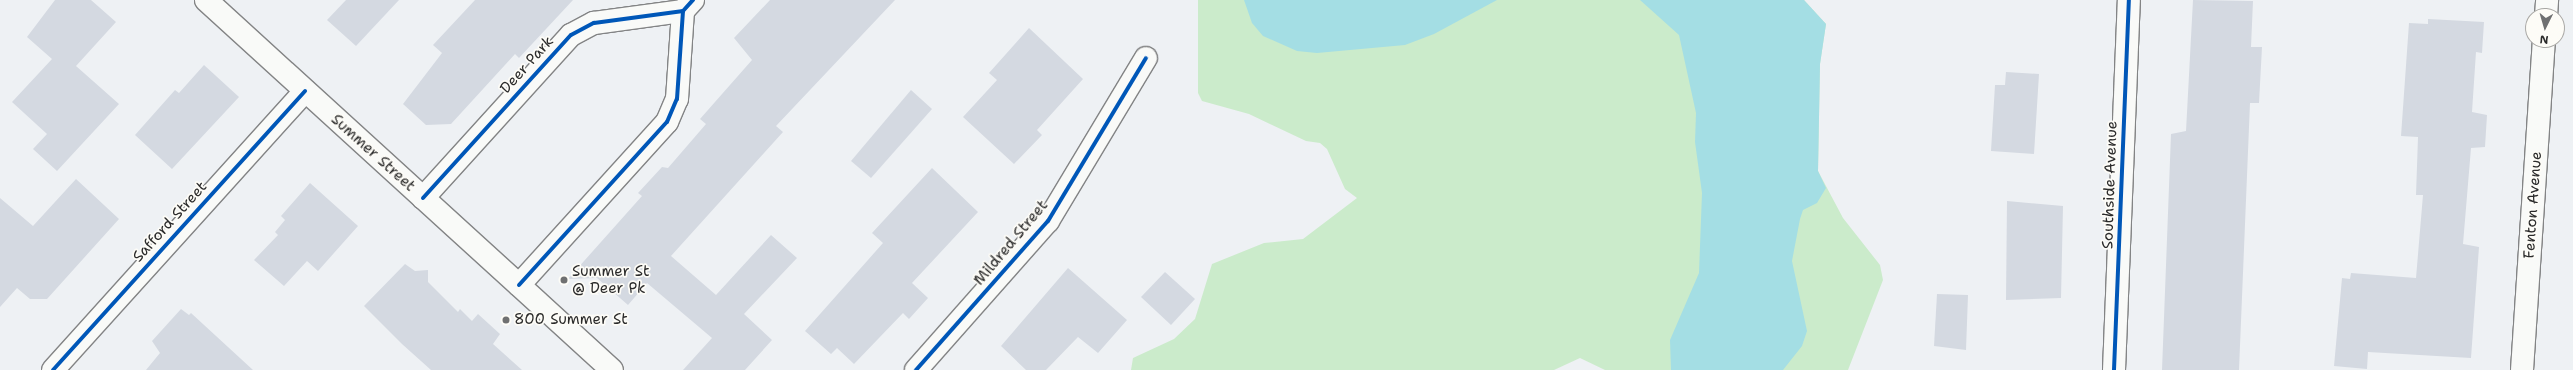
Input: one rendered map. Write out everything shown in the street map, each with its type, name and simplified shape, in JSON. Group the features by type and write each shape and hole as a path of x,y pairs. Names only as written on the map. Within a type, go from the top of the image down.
{"street":[{"name":"Summer Street","path":"206,0 612,370"},
{"name":"Southside Avenue","path":"2114,370 2129,0"},
{"name":"Deer Park","path":"423,198 566,40 581,28 688,6 677,99 670,117 519,285"},
{"name":"Fenton Avenue","path":"2522,370 2543,48"},
{"name":"Mildred Street","path":"916,370 1044,226 1146,58"},
{"name":"Safford Street","path":"53,370 305,91"}],"green space":[{"path":"1198,0 1804,0 1826,24 1820,64 1818,171 1843,218 1880,265 1883,280 1848,370 1605,370 1580,358 1554,370 1131,370 1133,358 1174,339 1195,319 1212,264 1264,243 1303,239 1357,198 1345,189 1327,149 1320,143 1306,141 1249,114 1202,101 1198,93"}],"water":[{"path":"1244,0 1497,0 1434,34 1405,45 1317,53 1297,51 1263,36 1252,23"},
{"path":"1640,0 1804,0 1826,24 1820,64 1818,171 1826,188 1817,203 1803,210 1800,219 1792,261 1807,331 1802,346 1783,370 1671,370 1670,340 1699,273 1702,193 1695,142 1696,113 1679,35"}],"building":[{"path":"55,0 91,0 116,22 76,66 119,104 57,171 33,149 47,134 12,102 52,59 27,37"},
{"path":"346,0 399,0 356,46 327,20"},
{"path":"475,0 573,0 519,58 515,54 451,124 426,125 403,104 442,53 433,45"},
{"path":"770,0 895,0 776,126 783,132 671,256 716,295 771,235 797,258 744,314 772,340 745,370 683,370 712,338 647,283 628,305 597,278 568,279 642,196 638,193 662,167 668,168 706,124 700,119 752,60 734,38"},
{"path":"2193,0 2253,1 2251,47 2262,47 2259,103 2250,103 2239,370 2162,370 2171,134 2186,131"},
{"path":"2428,19 2484,22 2482,53 2476,52 2472,112 2487,115 2485,147 2471,148 2463,244 2479,247 2471,358 2368,352 2367,369 2334,366 2342,278 2350,279 2351,273 2416,278 2423,195 2416,195 2418,137 2401,136 2409,23 2428,24"},
{"path":"1029,28 1083,79 1037,130 1042,135 1014,164 963,117 997,80 989,73"},
{"path":"204,65 239,97 172,169 135,135 175,90 179,93"},
{"path":"2006,72 2039,74 2034,154 1991,151 1995,85 2005,85"},
{"path":"911,90 932,109 871,178 851,161"},
{"path":"932,168 978,212 912,283 928,298 909,319 903,313 854,364 837,348 831,354 805,331 883,243 872,233"},
{"path":"76,179 119,219 47,299 30,299 17,288 0,307 0,198 33,226"},
{"path":"310,183 358,226 318,271 307,261 284,286 254,260 278,235 275,232 285,220 281,216"},
{"path":"2007,201 2063,206 2061,298 2006,300"},
{"path":"405,264 415,271 428,270 428,282 458,312 460,309 472,321 478,314 500,334 493,344 522,370 431,370 402,344 364,306"},
{"path":"1068,268 1127,320 1098,353 1078,337 1046,370 1026,370 1001,346"},
{"path":"1165,272 1195,299 1171,325 1141,297"},
{"path":"1937,294 1968,295 1966,350 1934,346"},
{"path":"181,309 189,315 191,313 253,370 146,370 160,353 152,341"}],"cycle path":[{"path":"519,285 667,122 677,99 683,11 693,0"},
{"path":"2114,370 2129,0"},
{"path":"423,198 571,35 594,23 683,11"},
{"path":"916,370 1048,221 1146,58"},
{"path":"53,370 305,91"}],"place":[{"name":"Summer St @ Deer Pk","path":"564,280"},
{"name":"800 Summer St","path":"506,320"}]}
